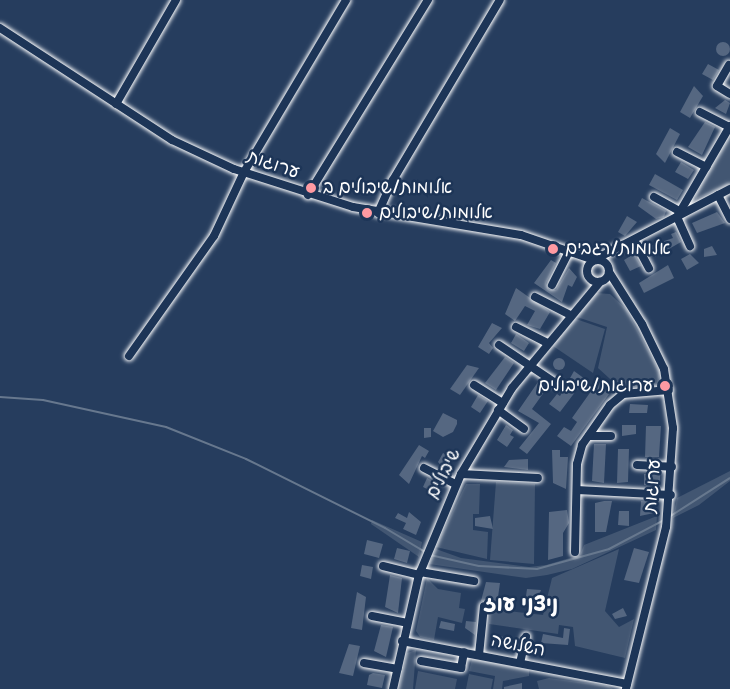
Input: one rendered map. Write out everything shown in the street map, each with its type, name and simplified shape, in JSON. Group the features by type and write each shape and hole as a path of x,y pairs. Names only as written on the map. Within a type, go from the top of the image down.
{"street":[{"path":"116,104 176,0"},
{"path":"129,356 214,236 244,172 346,0"},
{"path":"308,195 429,0"},
{"path":"378,213 393,180 501,0"},
{"name":"ערוגות","path":"0,28 190,149 244,172 308,195 378,213 521,235 595,260 609,270 656,352 669,390 671,495 663,542 626,686"},
{"path":"729,65 717,86 730,94"},
{"path":"679,214 730,127 700,112"},
{"path":"677,152 706,167"},
{"path":"587,274 595,260 730,189"},
{"path":"717,195 730,219"},
{"path":"690,196 701,205"},
{"path":"654,197 679,214 690,246"},
{"path":"634,240 649,268"},
{"name":"שיבולים","path":"393,689 402,641 419,574 461,474 500,406 569,314 601,282 617,250"},
{"path":"552,285 569,252"},
{"name":"ערוגות","path":"569,252 587,274 621,294"},
{"name":"שיבולים","path":"581,301 587,274"},
{"path":"535,297 569,314"},
{"path":"516,327 547,343"},
{"path":"499,345 557,384"},
{"path":"474,385 524,429"},
{"path":"575,552 578,456 589,436 623,394 669,390"},
{"path":"589,436 611,436"},
{"path":"637,465 672,467"},
{"path":"424,468 456,484"},
{"path":"461,474 538,478"},
{"path":"577,490 671,495"},
{"path":"383,566 419,574 474,581"},
{"path":"479,655 484,606"},
{"path":"372,616 407,622"},
{"path":"520,663 526,638"},
{"name":"השלושה","path":"402,641 626,686"},
{"path":"421,661 461,668 464,652"},
{"path":"364,663 397,669"}],"shaded area":[{"path":"730,134 730,184 696,199 695,194"},
{"path":"596,293 610,294 626,309 660,373 657,386 620,388 598,368 607,327 574,316"},
{"path":"573,318 605,329 593,373 553,346"},
{"path":"730,471 730,481 699,505 673,518 677,498"},
{"path":"496,482 535,484 534,564 490,560"},
{"path":"466,484 480,484 479,514 473,514 473,530 488,532 487,559 436,547"},
{"path":"657,516 656,530 572,569 547,575 526,578 429,564 436,549 461,558 529,567 546,565 580,555 584,545"},
{"path":"372,520 422,542 419,557 371,524"},
{"path":"619,549 605,611 619,627 634,619 625,658 575,646 573,627 559,625 558,634 489,624 491,609 543,615 552,578"},
{"path":"427,578 438,589 461,593 459,608 465,609 462,623 438,617 434,640 420,637 416,631"},
{"path":"416,650 413,689 399,689 407,653"},
{"path":"472,659 529,670 529,676 503,681 502,689 493,689 495,676 469,671"},
{"path":"418,671 457,679 455,689 415,689"},
{"path":"469,674 493,679 491,689 466,689"},
{"path":"549,678 608,686 613,689 539,689 537,681"}],"building":[{"path":"720,42 726,42 730,49 726,56 720,56 716,52 716,46"},
{"path":"708,64 719,70 713,80 702,74"},
{"path":"694,86 703,96 690,118 680,112"},
{"path":"725,100 730,103 726,114 715,108"},
{"path":"705,122 715,127 702,155 688,147"},
{"path":"670,128 680,134 665,163 656,154"},
{"path":"681,162 694,170 688,179 675,172"},
{"path":"655,174 683,190 677,200 649,185"},
{"path":"642,198 666,211 664,217 656,219 638,206"},
{"path":"717,212 725,223 697,233 692,223"},
{"path":"627,216 637,222 625,236 618,232"},
{"path":"676,232 681,242 655,257 650,246 673,238 671,234"},
{"path":"712,246 717,255 704,257 704,249"},
{"path":"634,254 641,266 630,271 624,260"},
{"path":"690,254 699,263 687,270 681,259"},
{"path":"551,260 556,263 546,283 549,290 556,290 569,268 577,277 572,287 568,285 562,302 534,283"},
{"path":"668,265 674,278 644,293 639,283"},
{"path":"516,288 550,312 540,329 527,325 535,311 525,306 515,321 505,314"},
{"path":"492,323 502,328 489,343 493,348 489,354 478,347"},
{"path":"516,334 529,343 524,351 511,343"},
{"path":"505,357 514,363 496,390 485,383"},
{"path":"561,358 564,359 564,369 557,370 554,369 553,362 554,359"},
{"path":"467,365 479,368 460,395 450,389"},
{"path":"574,371 585,379 560,412 549,404 557,394 560,396"},
{"path":"599,380 612,390 571,446 557,436 564,427 571,431 577,422 572,418"},
{"path":"538,382 547,388 532,409 551,424 527,454 519,448 539,423 518,411"},
{"path":"478,395 488,401 480,413 471,407"},
{"path":"630,404 648,405 647,413 629,413"},
{"path":"443,413 457,420 457,424 453,432 443,437 433,431"},
{"path":"506,425 513,430 510,435 514,437 507,447 497,440"},
{"path":"622,425 636,425 636,434 622,436"},
{"path":"646,426 661,426 659,457 645,457"},
{"path":"424,428 431,428 431,437 424,438"},
{"path":"594,444 606,444 604,483 592,481"},
{"path":"419,445 429,451 425,458 422,456 409,484 399,475"},
{"path":"618,449 629,449 628,482 617,483"},
{"path":"552,450 560,450 560,457 568,457 566,489 553,483"},
{"path":"443,453 452,458 445,470 438,462"},
{"path":"528,459 528,470 504,467 509,460"},
{"path":"644,474 660,474 660,486 644,485"},
{"path":"427,478 440,485 435,493 423,487"},
{"path":"612,501 606,532 595,532 595,503"},
{"path":"641,501 654,502 654,513 640,516"},
{"path":"567,510 569,523 563,533 563,556 548,560 549,512"},
{"path":"619,511 629,511 629,526 618,525"},
{"path":"409,512 421,522 416,535 403,529 406,523 395,518 398,513 407,518"},
{"path":"490,516 493,529 475,526 475,518"},
{"path":"367,540 383,544 379,558 364,554"},
{"path":"397,548 410,551 407,563 394,559"},
{"path":"634,548 649,552 639,583 624,580"},
{"path":"362,565 373,567 371,579 360,576"},
{"path":"390,575 402,578 398,613 385,607"},
{"path":"486,582 500,583 497,604 481,601"},
{"path":"527,589 541,590 536,604 525,603"},
{"path":"357,592 366,597 362,630 351,628"},
{"path":"623,608 627,616 615,619 612,614"},
{"path":"441,621 455,624 454,631 439,628"},
{"path":"466,621 476,622 475,635 465,628"},
{"path":"381,625 393,627 386,657 374,651"},
{"path":"564,628 570,629 568,645 541,643 543,634 563,638"},
{"path":"499,636 513,639 511,647 497,644"},
{"path":"349,644 360,646 353,676 339,673"},
{"path":"373,673 385,675 382,688 367,685 369,675"},
{"path":"522,683 522,689 504,689 504,687"}],"waterway":[{"path":"0,397 43,400 166,427 246,459 385,528 425,552"},
{"path":"669,517 730,478"},
{"path":"430,555 479,566 537,569 609,549 664,520"}],"place":[{"name":"אלומות/שיבולים ב","path":"311,188"},
{"name":"אלומות/שיבולים","path":"367,213"},
{"name":"אלומות/רגבים","path":"553,249"},
{"name":"ערוגות/שיבולים","path":"665,386"}],"district":[{"name":"ניצני עוז","path":"521,605"}]}
